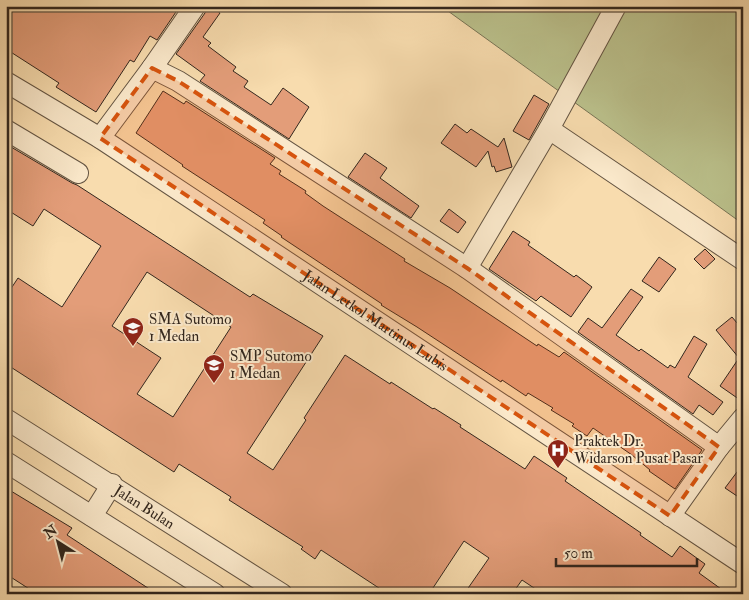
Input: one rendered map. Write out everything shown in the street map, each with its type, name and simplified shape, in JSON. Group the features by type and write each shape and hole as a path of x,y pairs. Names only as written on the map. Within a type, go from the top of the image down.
{"street":[{"path":"467,268 549,129 616,6"},
{"path":"100,138 195,7"},
{"path":"152,68 178,80 467,268 719,447"},
{"name":"Jalan Letkol Martinus Lubis","path":"6,82 100,138 743,564"},
{"path":"549,129 743,260"},
{"path":"6,130 78,173"},
{"path":"670,516 719,447 743,418"},
{"name":"Jalan Bulan","path":"6,419 112,484 282,594"},
{"path":"6,462 214,594"},
{"path":"92,516 112,484"}],"highlighted area":[{"path":"152,68 178,81 467,268 719,447 670,516 100,138"}],"green space":[{"path":"441,6 743,6 743,224"}],"building":[{"path":"6,6 180,6 157,40 150,36 134,62 130,60 96,112 56,87 59,83 6,49"},
{"path":"207,6 211,6 220,13 203,37 211,43 208,46 236,67 233,71 248,81 244,87 271,105 283,88 309,107 289,139 200,81 205,75 176,54 205,13"},
{"path":"163,91 184,104 186,101 275,158 270,164 281,171 279,174 306,191 305,193 323,206 405,259 404,261 450,288 537,346 538,344 559,357 564,352 702,450 675,489 649,471 632,455 593,428 587,436 572,426 574,424 551,410 553,408 528,393 526,396 502,380 501,382 381,305 281,237 263,223 265,220 182,166 136,133"},
{"path":"534,95 549,104 529,140 513,131"},
{"path":"455,124 467,133 471,129 498,147 504,138 512,167 496,172 494,166 492,167 488,151 476,167 441,143"},
{"path":"6,144 77,185 250,297 253,294 323,336 247,453 273,470 345,355 390,384 391,382 461,425 460,427 525,469 534,456 567,478 565,481 641,533 640,535 672,557 680,546 705,564 699,573 728,594 543,594 522,580 512,594 464,594 489,558 464,541 429,594 388,594 321,550 315,559 301,549 303,547 229,500 231,497 179,464 174,472 6,364 6,296 18,278 62,307 101,246 44,209 33,226 6,209","holes":["147,272 231,327 173,417 137,394 161,358 112,326"]},
{"path":"365,153 387,168 380,178 419,206 411,218 348,177"},
{"path":"449,209 466,222 458,233 440,221"},
{"path":"513,231 530,242 528,245 574,277 576,275 592,287 571,317 541,296 536,301 489,269"},
{"path":"705,249 715,259 704,269 694,259"},
{"path":"659,257 676,269 659,292 642,281"},
{"path":"631,289 643,297 616,335 639,351 641,349 668,368 670,365 675,368 694,336 707,344 688,377 723,402 713,415 699,405 693,414 578,332 588,318 602,328"},
{"path":"732,317 743,330 743,402 720,386 739,358 716,330"},
{"path":"743,464 743,500 725,488"},
{"path":"6,488 72,528 67,535 157,594 37,594 6,574"}],"place":[{"name":"SMA Sutomo 1 Medan","path":"133,347"},
{"name":"SMP Sutomo 1 Medan","path":"214,384"},
{"name":"Praktek Dr. Widarson Pusat Pasar","path":"558,469"}]}
